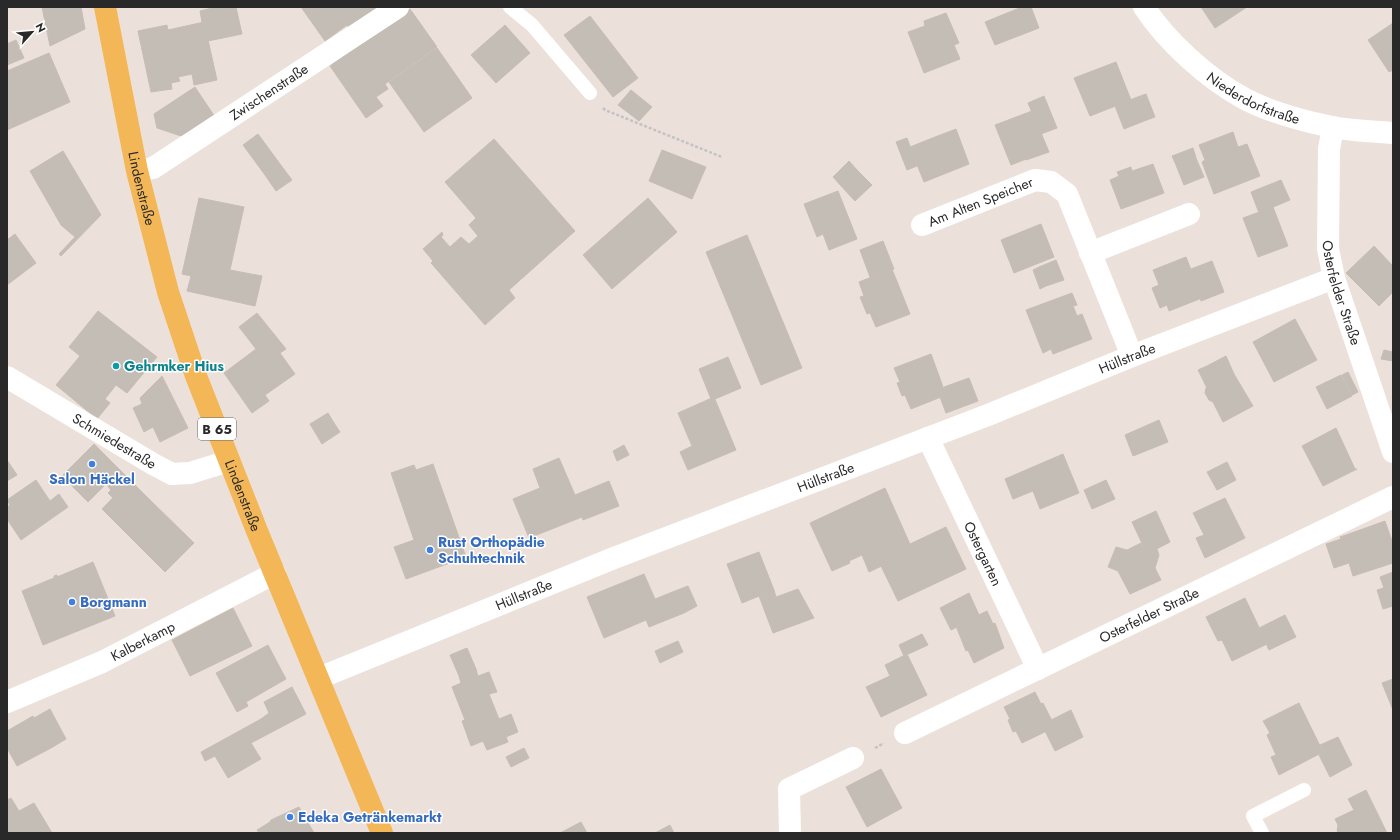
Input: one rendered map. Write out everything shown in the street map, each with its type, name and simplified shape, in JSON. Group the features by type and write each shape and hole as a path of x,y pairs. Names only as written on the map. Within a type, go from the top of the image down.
{"main road":[{"name":"Lindenstraße","path":"105,7 137,171 168,292 196,376 229,461 382,833"}],"street":[{"name":"Zwischenstraße","path":"137,171 153,168 398,7"},
{"name":"Niederdorfstraße","path":"1144,7 1150,17 1179,49 1210,75 1245,99 1283,114 1334,127 1393,133"},
{"name":"Osterfelder Straße","path":"1334,127 1329,149 1328,249 1334,278 1393,452"},
{"name":"Am Alten Speicher","path":"922,225 1035,180 1051,182 1067,194 1132,356"},
{"path":"1090,253 1189,214"},
{"name":"Hüllstraße","path":"319,678 614,558 928,438 1132,356 1334,278"},
{"name":"Schmiedestraße","path":"7,378 172,474 190,473 229,461"},
{"name":"Ostergarten","path":"928,438 1038,669"},
{"name":"Osterfelder Straße","path":"905,733 1393,497"},
{"name":"Kalberkamp","path":"7,702 102,662 276,573"},
{"path":"790,833 789,789 852,758"}],"lane":[{"path":"510,7 532,25 590,93"},
{"path":"1262,833 1253,816 1304,790"}],"path":[{"path":"590,93 605,110 722,157"},
{"path":"852,758 905,733"}],"building":[{"path":"42,7 81,7 85,29 50,46"},
{"path":"216,7 236,7 242,34 208,41 200,11"},
{"path":"301,7 384,7 351,31 347,25 325,41"},
{"path":"1022,7 1031,7 1039,28 995,45 985,22"},
{"path":"1201,7 1247,7 1215,28"},
{"path":"410,9 437,47 385,84 388,89 376,97 383,106 366,118 330,66"},
{"path":"946,13 959,43 954,45 960,59 924,73 908,32 925,26 924,21"},
{"path":"590,16 638,78 613,97 564,35"},
{"path":"204,22 217,80 194,85 192,74 178,77 180,81 171,83 172,89 151,92 138,31 167,25 168,30"},
{"path":"1393,23 1393,70 1389,72 1368,40"},
{"path":"505,25 530,53 496,83 471,55"},
{"path":"16,40 24,58 7,65 7,44"},
{"path":"437,48 472,98 424,132 389,82"},
{"path":"49,53 70,102 7,130 7,71"},
{"path":"1116,62 1131,100 1090,116 1074,78"},
{"path":"195,87 215,117 184,137 157,128 154,114"},
{"path":"631,90 652,107 639,121 618,105"},
{"path":"1146,94 1155,117 1144,121 1135,98"},
{"path":"1044,96 1057,128 1041,134 1028,103"},
{"path":"1135,98 1144,121 1124,129 1115,106"},
{"path":"1032,111 1049,152 1011,165 995,125"},
{"path":"956,129 969,164 949,172 935,137"},
{"path":"1233,132 1238,147 1247,144 1260,176 1214,194 1202,162 1205,160 1199,145"},
{"path":"258,134 280,164 265,175 243,145"},
{"path":"935,137 949,172 924,182 910,147"},
{"path":"907,138 917,166 907,170 896,142"},
{"path":"494,139 575,231 509,290 515,298 485,325 431,263 433,261 423,249 442,232 443,235 441,237 450,247 461,237 469,244 478,236 469,225 476,218 445,182"},
{"path":"1193,148 1196,158 1176,165 1172,156"},
{"path":"662,150 706,167 692,199 649,181"},
{"path":"63,151 101,215 61,256 59,254 75,237 61,225 30,171"},
{"path":"1196,158 1204,177 1184,185 1176,165"},
{"path":"849,161 858,171 842,187 833,177"},
{"path":"280,164 292,180 276,191 265,175"},
{"path":"1153,164 1164,193 1121,209 1110,180 1119,176 1117,172 1131,167 1132,171"},
{"path":"858,171 872,185 855,201 842,187"},
{"path":"1281,180 1290,200 1259,213 1251,192"},
{"path":"838,191 857,239 829,250 823,234 817,237 804,204"},
{"path":"199,198 244,207 230,270 262,276 255,306 187,291 191,276 182,274"},
{"path":"648,198 677,232 612,289 583,255"},
{"path":"1273,207 1288,246 1258,257 1243,218"},
{"path":"1041,224 1054,257 1014,273 1001,240"},
{"path":"15,234 36,263 7,285 7,240"},
{"path":"747,235 802,368 761,385 706,252"},
{"path":"883,241 894,269 870,277 860,250"},
{"path":"1374,246 1393,266 1393,292 1379,306 1346,273"},
{"path":"1186,257 1202,298 1169,311 1167,305 1160,308 1152,288 1159,285 1153,270"},
{"path":"1056,260 1064,280 1046,286 1039,267"},
{"path":"1212,261 1224,292 1201,301 1200,298 1202,298 1191,269"},
{"path":"1039,267 1046,286 1040,289 1033,270"},
{"path":"892,269 910,314 876,327 870,313 867,314 860,297 864,296 859,282"},
{"path":"1072,293 1077,305 1073,306 1077,316 1082,314 1092,339 1053,354 1051,349 1043,353 1026,310"},
{"path":"98,311 157,357 127,393 116,385 105,399 110,403 97,419 56,385 80,356 69,347"},
{"path":"257,313 286,349 280,353 295,374 265,395 269,401 252,413 224,373 256,349 239,327"},
{"path":"1295,319 1317,360 1274,382 1253,342"},
{"path":"1384,350 1393,352 1393,361 1381,359"},
{"path":"931,354 946,395 911,409 905,395 902,396 897,383 900,382 894,368"},
{"path":"1226,356 1234,374 1216,383 1207,366"},
{"path":"728,357 741,388 715,399 714,397 711,399 699,369"},
{"path":"1207,366 1216,383 1207,388 1198,370"},
{"path":"1348,372 1358,392 1352,395 1342,375"},
{"path":"1234,374 1253,406 1223,422 1213,402 1209,400 1205,393 1206,388"},
{"path":"1341,375 1352,396 1327,409 1316,387"},
{"path":"162,376 188,428 160,442 153,427 144,432 133,408 142,404 140,398"},
{"path":"969,378 978,401 946,413 940,397 946,395 944,387"},
{"path":"714,397 736,450 688,470 680,452 692,446 678,413"},
{"path":"328,413 334,423 316,434 310,424"},
{"path":"1159,420 1168,442 1133,456 1125,435"},
{"path":"334,423 340,432 322,444 316,434"},
{"path":"1336,428 1355,469 1357,469 1323,486 1302,446"},
{"path":"94,444 120,470 88,502 62,476"},
{"path":"624,445 629,455 617,461 613,451"},
{"path":"1063,454 1079,493 1040,509 1033,491 1013,499 1005,479"},
{"path":"559,458 575,495 609,481 619,506 583,520 582,517 529,538 513,499 540,488 533,469"},
{"path":"7,460 17,475 7,481"},
{"path":"1227,462 1236,480 1217,490 1207,472"},
{"path":"433,464 466,557 406,579 394,547 414,540 391,473 414,465 416,470"},
{"path":"120,470 130,480 113,498 108,493 111,490 106,484"},
{"path":"36,480 50,501 59,494 68,507 21,540 7,519 7,507 10,505 7,500"},
{"path":"130,480 145,495 117,524 102,509"},
{"path":"1106,480 1115,499 1092,509 1084,490"},
{"path":"885,488 913,551 869,572 862,555 849,561 850,563 832,571 810,523"},
{"path":"145,495 194,543 165,572 117,524"},
{"path":"1225,498 1245,538 1205,558 1196,538 1204,535 1193,513"},
{"path":"1156,511 1170,542 1147,554 1132,522"},
{"path":"1385,521 1393,544 1393,563 1353,576 1349,563 1334,568 1326,544 1341,539 1340,537"},
{"path":"946,527 966,569 898,601 881,566 913,551 910,544"},
{"path":"1141,543 1147,554 1157,549 1159,555 1155,568 1161,580 1130,594 1118,571 1108,567 1116,547 1127,550"},
{"path":"759,552 774,590 742,603 727,564"},
{"path":"93,562 115,616 43,645 22,591 54,578 54,576 57,575 57,577"},
{"path":"1393,572 1393,585 1384,588 1380,577"},
{"path":"644,574 655,599 640,605 646,620 604,638 587,597"},
{"path":"1393,585 1393,606 1383,609 1377,590"},
{"path":"688,586 697,606 684,613 675,591"},
{"path":"798,589 814,618 773,633 759,596 774,590 776,597"},
{"path":"675,591 684,613 649,627 640,605"},
{"path":"969,593 979,615 951,630 940,608"},
{"path":"1245,598 1267,644 1232,661 1222,640 1218,641 1206,617"},
{"path":"233,608 252,646 190,676 172,640"},
{"path":"987,611 993,624 995,623 1004,648 974,663 968,650 966,651 956,626"},
{"path":"1285,615 1296,637 1269,650 1259,628"},
{"path":"922,634 928,645 904,656 899,645"},
{"path":"678,641 683,652 660,663 655,651"},
{"path":"268,645 286,679 246,702 248,706 237,712 216,673"},
{"path":"467,648 476,669 459,676 450,655"},
{"path":"907,654 927,695 881,717 866,687 890,676 885,665"},
{"path":"476,669 478,676 489,672 497,692 489,694 499,719 511,714 518,732 506,737 508,742 487,750 483,741 471,746 462,721 465,720 452,687 461,683 459,676"},
{"path":"1393,679 1393,710 1382,683"},
{"path":"292,687 306,714 251,743 261,759 228,778 215,756 205,761 201,752 261,719 269,713 264,702"},
{"path":"1035,692 1041,704 1043,703 1055,727 1022,743 1016,731 1013,732 1008,720 1010,719 1004,707"},
{"path":"1299,703 1323,752 1279,775 1271,757 1276,755 1267,735 1270,733 1263,721"},
{"path":"50,709 66,739 51,748 34,718"},
{"path":"1071,710 1083,737 1055,751 1045,731 1055,727 1051,720"},
{"path":"33,716 51,748 17,766 7,748 7,731"},
{"path":"1338,737 1352,765 1330,777 1319,755 1323,752 1320,745"},
{"path":"524,748 529,758 511,767 506,757"},
{"path":"881,769 902,808 867,827 846,787"},
{"path":"1366,790 1387,833 1339,833 1337,831 1338,825 1335,819 1354,810 1348,799"},
{"path":"11,798 19,811 34,803 52,833 7,833 7,800"},
{"name":"Edeka Getränkemarkt","path":"299,807 314,833 259,833 257,830 271,820"},
{"path":"581,822 587,833 560,833"},
{"path":"670,825 674,833 655,833"}],"place":[{"name":"Gehrmker Hius","path":"116,366"},
{"name":"Salon Häckel","path":"92,464"},
{"name":"Rust Orthopädie Schuhtechnik","path":"430,550"},
{"name":"Borgmann","path":"72,602"},
{"name":"Edeka Getränkemarkt","path":"290,817"}]}
